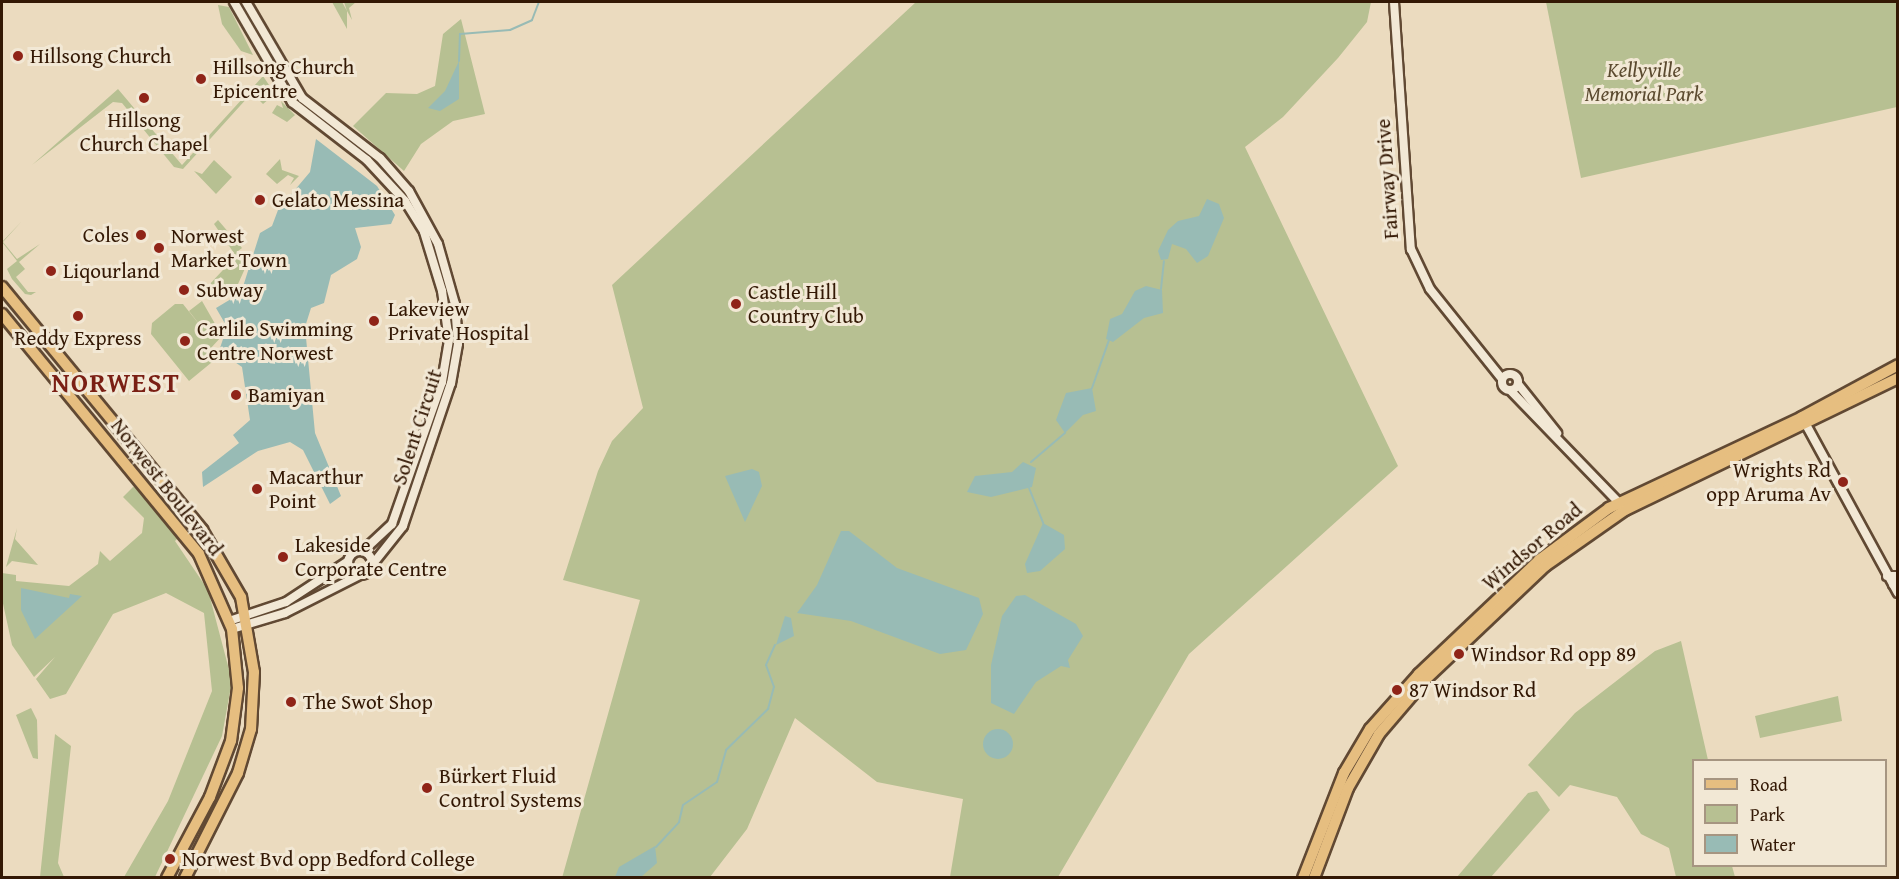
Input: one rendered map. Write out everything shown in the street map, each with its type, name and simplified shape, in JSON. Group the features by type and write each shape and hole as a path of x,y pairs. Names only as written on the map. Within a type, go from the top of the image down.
{"main road":[{"name":"Norwest Boulevard","path":"2,287 201,530 235,584 247,620 254,691 245,752 184,878"},
{"name":"Norwest Boulevard","path":"2,314 199,554 231,625 238,688 231,741 210,796 167,878"},
{"name":"Windsor Road","path":"1804,422 1898,365"},
{"name":"Windsor Road","path":"1303,878 1344,773 1370,729 1419,674 1531,568 1622,506 1898,378"},
{"name":"Windsor Road","path":"1314,878 1355,773 1397,711 1545,566 1622,506"}],"street":[{"name":"Solent Circuit","path":"234,2 292,102 367,160 405,201 423,232 442,291 448,340 442,382 392,524 363,551 355,551 347,562"},
{"name":"Solent Circuit","path":"246,2 302,98 380,158 409,191 438,244 455,304 458,344 451,383 403,526 372,565 360,575"},
{"name":"Fairway Drive","path":"1394,2 1411,249 1434,294 1505,377"},
{"path":"1563,442 1518,384 1505,377 1503,387 1511,391 1563,442 1622,506"},
{"path":"1511,391 1518,384"},
{"path":"1804,422 1898,593"},
{"path":"363,551 372,565"},
{"path":"231,625 295,609 360,575 347,562 298,596 247,620"}],"green space":[{"path":"332,2 342,2 347,11 347,29"},
{"path":"344,2 356,2 349,8 352,20"},
{"name":"Castle Hill Country Club","path":"916,2 1371,2 1367,22 1338,58 1283,117 1245,147 1398,466 1189,654 1058,877 950,877 963,799 877,782 795,718 747,829 710,877 562,878 640,600 563,580 598,471 612,441 643,408 612,285"},
{"name":"Kellyville Memorial Park","path":"1546,2 1897,2 1897,107 1581,178"},
{"path":"218,5 229,7 253,55 241,51 222,24"},
{"path":"461,19 485,114 453,121 421,144 404,171 353,126 386,93 417,94 435,86 443,34"},
{"path":"263,76 275,94 263,104 257,98 264,90 258,86 183,169 174,167 122,103 113,102 32,165 118,89 182,165"},
{"path":"281,101 295,115 287,122 272,113 277,105 283,108"},
{"path":"280,159 282,170 299,176 290,185 294,178 288,175 277,184 266,174"},
{"path":"214,160 232,177 216,194 194,171 202,174"},
{"path":"218,220 242,248 238,251 247,264 234,293 220,283 208,286 236,256 214,224"},
{"path":"22,221 3,242 17,259 40,244 19,262 25,269 16,277 28,292 36,292 31,295 25,294 12,279 7,269 17,261 2,242"},
{"name":"Carlile Swimming Centre Norwest","path":"202,301 222,336 210,349 217,358 189,381 151,334 152,323 175,304 183,304 210,338 189,311"},
{"path":"133,487 140,488 180,536 175,541 208,590 232,681 222,736 155,877 124,877 168,801 212,691 204,613 166,593 113,614 66,694 50,699 36,679 55,657 34,677 12,645 2,599 2,573 16,575 16,581 69,586 98,564 100,551 110,561 142,533 144,518 123,497"},
{"path":"17,528 15,539 38,565 12,561 6,567"},
{"path":"1681,641 1708,759 1692,759 1692,867 1732,867 1735,877 1676,877 1669,848 1641,834 1617,797 1570,785 1559,797 1528,765 1575,713 1655,651"},
{"path":"1838,696 1842,721 1760,738 1755,716"},
{"path":"31,708 37,720 38,759 33,758 16,715"},
{"path":"55,734 71,746 58,863 64,877 40,877"},
{"path":"1537,791 1550,810 1491,877 1457,877 1528,793"}],"water":[{"path":"459,61 459,99 440,111 428,108 445,91"},
{"path":"316,139 377,186 395,215 391,224 355,228 361,247 357,259 331,275 324,303 311,308 305,327 315,433 341,496 330,504 303,450 290,442 258,451 203,487 202,472 239,443 233,435 250,420 242,367 219,351 227,327 216,308 241,293 260,233 272,226 278,210 310,172"},
{"path":"1207,199 1219,204 1224,218 1208,256 1197,263 1186,249 1172,244 1168,259 1161,260 1158,251 1168,230 1178,221 1199,216"},
{"path":"1146,286 1162,290 1163,313 1144,318 1113,342 1106,339 1110,319 1122,314 1135,291"},
{"path":"1092,388 1096,411 1083,415 1065,433 1056,420 1066,393"},
{"path":"1023,462 1036,468 1032,487 991,497 967,492 975,476 1012,472"},
{"path":"752,469 759,472 762,486 745,522 725,476"},
{"path":"1043,523 1064,535 1065,549 1040,571 1027,573 1025,564"},
{"path":"841,531 849,531 897,568 979,598 983,614 966,650 940,654 851,621 797,613 817,585"},
{"path":"21,588 69,598 70,594 82,596 35,639 21,610"},
{"path":"1025,595 1076,624 1083,636 1068,660 1070,668 1061,666 1036,682 1014,714 991,703 991,665 1002,616 1016,596"},
{"path":"785,616 791,618 794,636 776,645"},
{"path":"998,729 1009,733 1013,744 1009,755 998,759 987,755 983,744 987,733"},
{"path":"655,846 657,863 641,877 615,877 619,867"}],"waterway":[{"path":"459,61 460,34 510,30 532,20 539,2"},
{"path":"1161,289 1164,261"},
{"path":"1092,388 1109,340"},
{"path":"1031,462 1065,433"},
{"path":"1029,488 1043,523"},
{"path":"656,847 679,822 683,805 717,782 726,750 768,709 774,687 766,665 775,645"}],"place":[{"name":"Hillsong Church","path":"18,56"},
{"name":"Hillsong Church Epicentre","path":"201,79"},
{"name":"Hillsong Church Chapel","path":"144,98"},
{"name":"Gelato Messina","path":"260,200"},
{"name":"Coles","path":"141,235"},
{"name":"Norwest Market Town","path":"159,248"},
{"name":"Liqourland","path":"51,271"},
{"name":"Subway","path":"184,290"},
{"name":"Castle Hill Country Club","path":"736,304"},
{"name":"Reddy Express","path":"78,316"},
{"name":"Lakeview Private Hospital","path":"374,321"},
{"name":"Carlile Swimming Centre Norwest","path":"185,341"},
{"name":"Bamiyan","path":"236,395"},
{"name":"Wrights Rd opp Aruma Av","path":"1843,482"},
{"name":"Macarthur Point","path":"257,489"},
{"name":"Lakeside Corporate Centre","path":"283,557"},
{"name":"Windsor Rd opp 89","path":"1459,654"},
{"name":"87 Windsor Rd","path":"1397,690"},
{"name":"The Swot Shop","path":"291,702"},
{"name":"Bürkert Fluid Control Systems","path":"427,788"},
{"name":"Norwest Bvd opp Bedford College","path":"170,859"}],"district":[{"name":"NORWEST","path":"116,383"}]}
